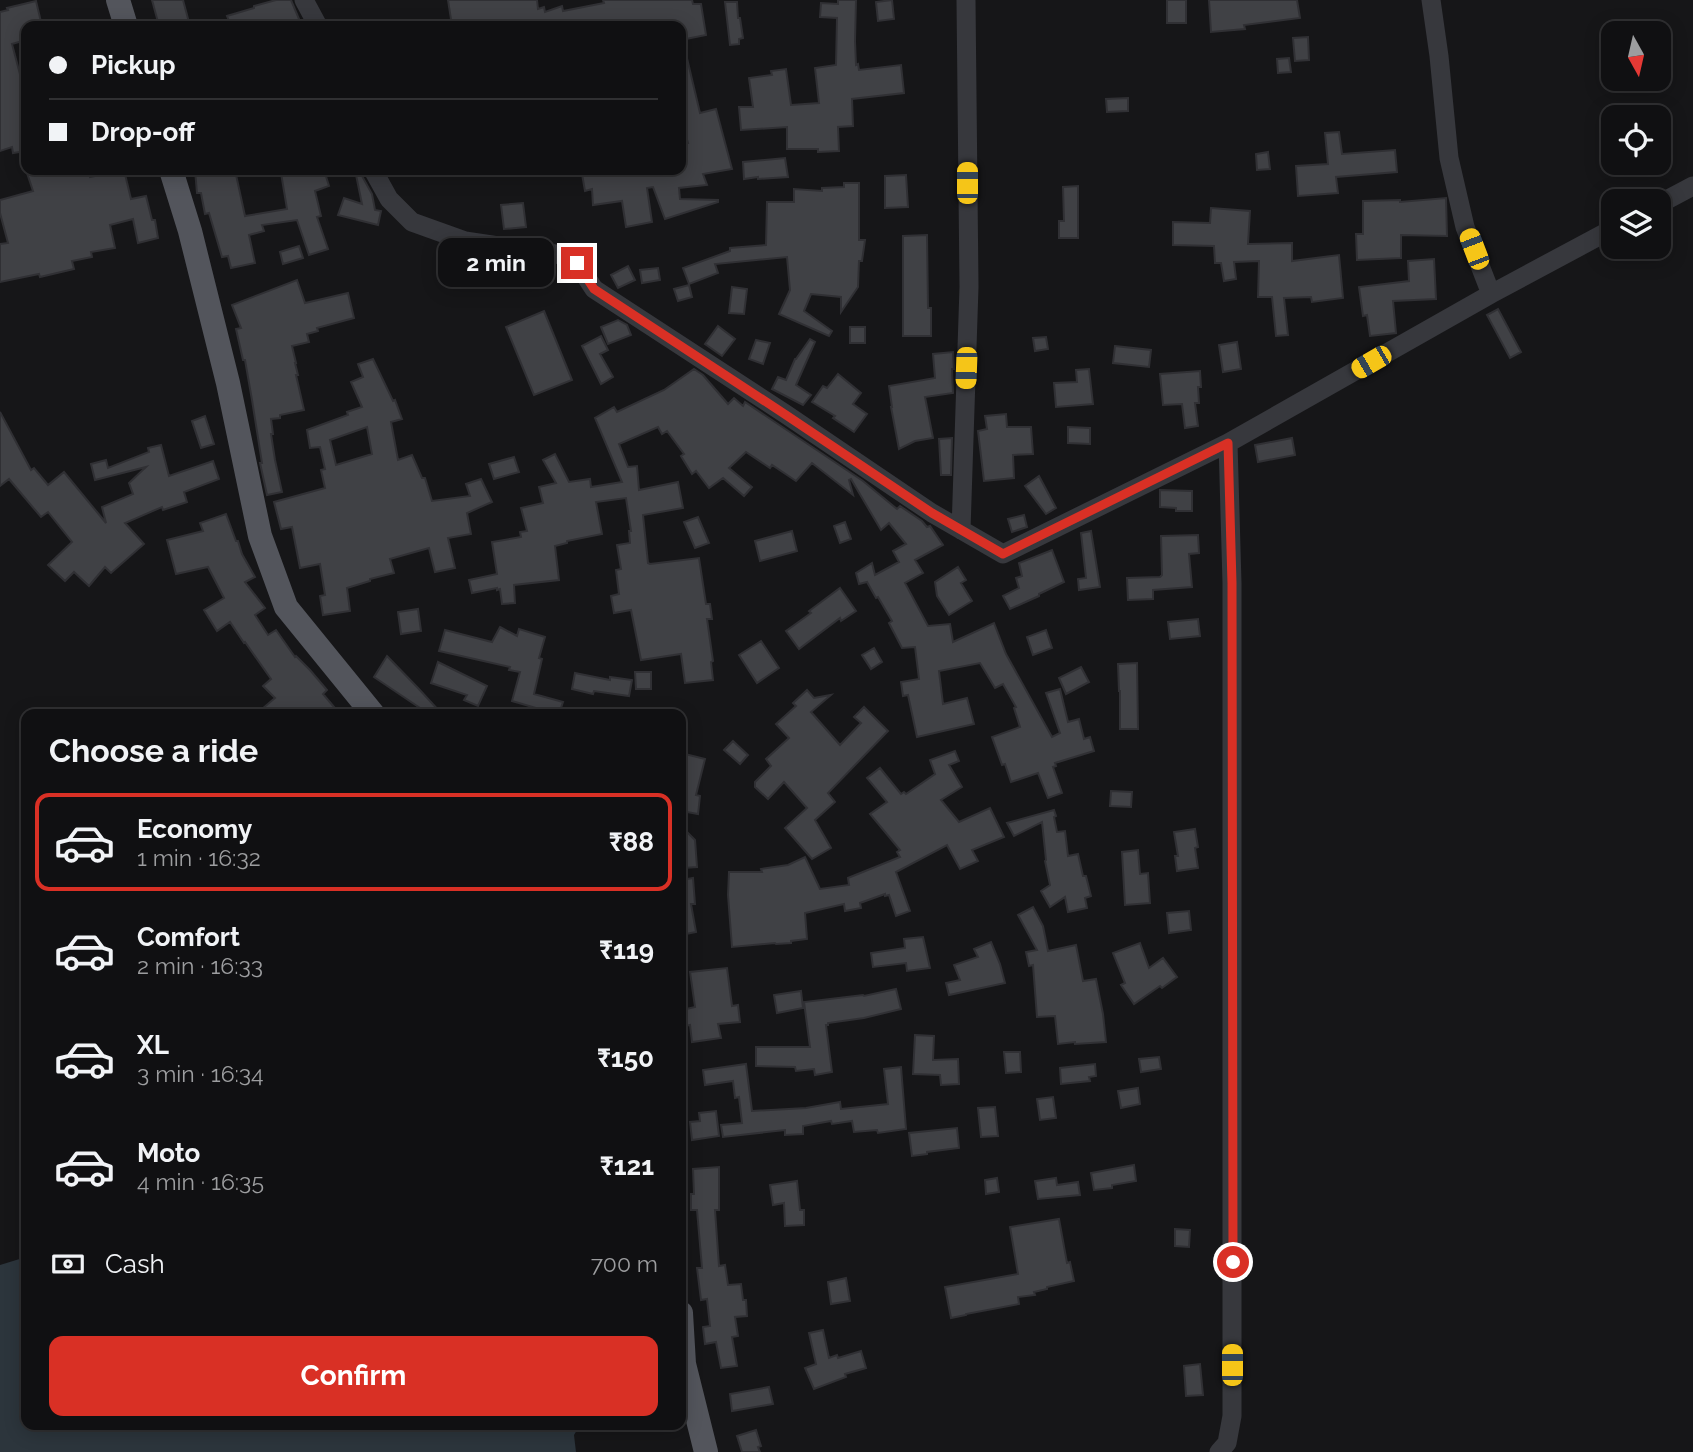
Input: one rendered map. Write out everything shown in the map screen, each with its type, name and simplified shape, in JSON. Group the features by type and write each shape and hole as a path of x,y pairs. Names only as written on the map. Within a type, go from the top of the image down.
{"main road":[{"path":"118,0 124,21"},
{"path":"173,175 190,231 228,383 260,536 286,607 369,709"},
{"path":"686,1372 706,1452"}],"street":[{"path":"304,0 315,21"},
{"path":"961,530 968,287 965,0"},
{"path":"1431,0 1449,158 1465,227 1491,294"},
{"path":"376,175 389,199 412,222 465,241 562,255 577,263 594,289 932,513 1003,554 1228,443 1601,235"},
{"path":"1671,198 1693,186"},
{"path":"1219,1452 1227,1443 1232,1416 1232,583 1228,443"}],"shaded area":[{"path":"21,1259 21,1430 577,1430 574,1435 576,1452 0,1452 0,1265"}],"building":[{"path":"152,0 183,0 189,21 158,21"},
{"path":"276,0 291,0 300,21 229,21 227,16"},
{"path":"448,0 537,0 538,9 544,7 545,12 562,6 563,11 604,3 603,0 692,0 693,4 701,4 706,35 686,39 686,21 451,21"},
{"path":"838,0 856,0 856,65 858,64 859,70 901,65 904,93 852,99 853,126 838,127 839,151 787,149 787,127 741,130 739,107 753,107 749,78 772,75 771,71 786,69 791,105 819,103 815,68 836,65 837,18 820,17 821,3 838,4"},
{"path":"892,0 894,19 878,21 876,2"},
{"path":"1167,0 1186,0 1186,23 1167,23"},
{"path":"1209,0 1297,0 1300,18 1244,25 1245,29 1211,32"},
{"path":"36,1 41,21 21,21 21,41 12,44 21,78 21,152 13,153 12,147 0,151 0,12 8,10 7,8"},
{"path":"725,2 737,2 743,38 739,39 739,44 730,45"},
{"path":"1308,37 1309,60 1295,61 1293,38"},
{"path":"686,54 700,113 716,109 732,169 703,174 707,185 679,188 680,199 718,202 665,219 653,187 647,188 652,222 626,227 622,201 593,205 592,189 585,191 582,175 686,175"},
{"path":"1289,58 1291,72 1278,73 1277,59"},
{"path":"1128,98 1128,111 1107,112 1106,99"},
{"path":"1339,132 1342,154 1395,150 1397,172 1336,177 1338,193 1298,196 1296,166 1328,164 1325,133"},
{"path":"1268,152 1270,169 1257,170 1256,154"},
{"path":"785,158 788,177 744,179 743,162"},
{"path":"28,175 125,175 131,199 146,196 158,238 138,243 133,219 110,225 115,248 91,252 92,257 72,261 74,269 0,282 0,244 8,243 0,213 0,200 33,191"},
{"path":"195,175 236,175 245,216 287,209 281,175 326,175 329,186 315,191 321,216 317,217 328,249 309,255 297,220 262,225 264,231 249,235 255,263 231,268 228,256 222,257 209,213 205,214 201,193 197,193"},
{"path":"356,175 362,175 372,194 375,210 381,211 378,225 338,215 344,198 362,204"},
{"path":"906,175 908,207 885,208 885,176"},
{"path":"844,183 859,183 859,240 865,240 862,261 859,261 858,287 841,312 841,297 811,294 804,311 832,331 829,336 779,314 790,290 787,257 715,264 718,273 689,284 683,268 730,251 730,248 766,245 767,202 794,202 794,189 822,191 822,188 844,187"},
{"path":"1078,186 1078,238 1059,238 1059,221 1064,221 1063,187"},
{"path":"1446,198 1447,236 1401,235 1401,258 1357,260 1356,234 1363,234 1363,201 1400,202"},
{"path":"523,203 526,227 504,229 501,205"},
{"path":"1211,208 1250,211 1248,244 1292,243 1292,261 1339,255 1343,298 1312,302 1311,297 1284,298 1288,335 1276,336 1272,297 1258,297 1259,261 1234,262 1236,279 1224,281 1221,263 1215,263 1214,246 1173,245 1173,222 1210,223"},
{"path":"927,235 931,336 903,336 903,236"},
{"path":"299,246 303,258 283,264 280,252"},
{"path":"1434,259 1436,299 1393,301 1396,333 1370,336 1367,315 1363,316 1359,287 1409,281 1408,261"},
{"path":"628,266 635,280 618,288 611,275"},
{"path":"658,268 660,280 642,283 640,270"},
{"path":"297,280 305,303 348,293 354,318 317,328 318,331 307,334 309,342 292,346 304,410 271,419 271,434 282,492 267,495 245,360 236,329 241,328 232,305"},
{"path":"689,285 692,297 678,301 674,289"},
{"path":"732,287 747,289 744,314 729,313"},
{"path":"1498,309 1521,352 1510,358 1487,315"},
{"path":"544,311 572,380 534,395 506,327"},
{"path":"618,320 627,325 631,335 608,344 601,327"},
{"path":"718,326 735,339 722,356 705,344"},
{"path":"850,327 865,327 865,343 850,343"},
{"path":"601,336 608,350 600,354 613,377 601,384 582,346"},
{"path":"1046,337 1048,349 1035,351 1033,338"},
{"path":"810,339 815,342 796,385 811,395 803,405 772,389 778,377 786,380 795,359"},
{"path":"756,340 770,343 763,364 749,359"},
{"path":"1237,342 1241,369 1223,372 1219,345"},
{"path":"1115,346 1151,350 1149,367 1113,363"},
{"path":"953,352 953,393 925,397 933,438 915,441 899,449 889,386 935,378 933,354"},
{"path":"373,359 402,419 391,422 398,460 412,455 422,478 425,478 432,501 470,496 466,484 481,479 492,502 467,513 471,534 448,538 455,568 435,572 429,548 390,559 394,573 347,588 350,611 323,615 320,596 325,595 320,564 300,568 292,527 281,529 274,502 325,488 321,470 325,469 320,447 310,448 307,430 362,407 351,382 363,377 358,364","holes":["367,427 372,454 336,465 330,440"]},
{"path":"694,369 703,375 728,404 734,398 743,406 745,402 863,481 897,509 900,506 927,527 930,526 943,545 915,560 923,573 905,583 928,626 950,624 953,642 994,623 1006,654 1052,737 1060,733 1046,693 1060,689 1068,722 1079,719 1084,739 1090,737 1094,751 1055,763 1056,766 1053,767 1062,793 1048,798 1038,773 1011,782 992,737 1020,727 1014,708 1016,707 1003,684 995,688 980,663 939,671 943,704 967,698 974,724 917,737 908,695 903,696 901,682 919,679 915,647 902,648 889,623 892,621 878,597 876,598 867,582 859,584 856,573 872,563 875,575 899,562 893,551 906,544 889,523 881,530 851,479 849,480 853,495 812,463 796,481 746,452 729,468 752,487 744,496 723,478 709,488 696,471 692,474 681,456 684,454 667,431 662,434 658,427 619,444 628,467 637,466 639,490 678,482 683,508 643,515 648,563 699,558 706,604 710,604 712,619 707,619 713,680 685,683 681,654 641,660 631,610 614,613 611,596 619,594 616,570 621,569 617,545 630,543 626,498 596,502 602,534 555,546 559,580 514,585 515,603 502,604 500,589 497,588 472,593 469,580 497,574 492,542 521,537 520,532 527,531 521,508 543,503 539,487 556,483 543,460 555,454 569,482 590,479 591,487 622,482 595,418 614,407 617,412 664,390"},
{"path":"1089,369 1093,404 1056,407 1054,383 1077,382 1076,370"},
{"path":"1200,371 1199,403 1195,403 1198,426 1185,428 1182,404 1163,405 1160,374"},
{"path":"838,374 861,393 853,404 867,414 854,432 812,402 823,386 827,388"},
{"path":"0,412 31,470 34,468 48,485 64,472 106,523 102,507 133,494 129,483 146,467 95,480 91,464 106,460 108,468 149,452 148,448 161,445 169,476 213,461 219,479 184,492 187,502 163,510 162,507 125,523 144,544 111,573 105,567 89,586 74,572 65,581 48,565 72,542 48,512 41,517 9,479 0,486"},
{"path":"1006,414 1007,427 1031,427 1033,454 1013,455 1014,478 984,481 978,431 987,429 985,416"},
{"path":"205,416 214,444 201,448 192,421"},
{"path":"1068,427 1090,428 1090,444 1068,443"},
{"path":"952,438 951,475 941,475 939,439"},
{"path":"1292,438 1295,455 1258,462 1255,445"},
{"path":"514,457 519,472 494,479 489,464"},
{"path":"1039,476 1056,508 1046,514 1025,486"},
{"path":"1160,490 1192,491 1192,511 1160,507"},
{"path":"226,514 236,541 255,577 245,582 265,608 255,615 268,635 276,630 295,657 327,690 323,694 336,709 262,709 275,698 263,686 271,679 230,622 217,631 204,610 224,598 208,567 176,574 167,540 203,531 200,523"},
{"path":"1024,515 1027,527 1012,532 1008,519"},
{"path":"698,517 709,543 695,548 684,522"},
{"path":"845,522 851,539 840,543 834,526"},
{"path":"792,531 797,551 760,561 755,541"},
{"path":"1091,531 1100,587 1079,590 1078,579 1086,578 1081,533"},
{"path":"1198,535 1199,553 1189,554 1192,587 1153,590 1153,599 1128,600 1127,578 1162,575 1161,536"},
{"path":"1052,550 1064,582 1010,609 1003,596 1019,588 1016,578 1022,576 1019,563"},
{"path":"958,567 966,580 961,583 972,601 949,615 937,596 935,582"},
{"path":"840,588 856,611 841,621 840,618 799,649 786,631"},
{"path":"418,609 421,631 401,634 398,612"},
{"path":"1198,619 1200,636 1170,639 1168,622"},
{"path":"500,627 517,636 519,629 545,637 534,694 563,702 561,709 536,709 512,701 520,672 509,670 510,667 439,651 445,630 492,642"},
{"path":"1046,630 1052,648 1033,655 1027,637"},
{"path":"761,641 779,668 757,683 739,655"},
{"path":"874,648 882,662 871,669 862,655"},
{"path":"387,656 437,709 422,709 374,677"},
{"path":"438,662 487,686 478,706 464,700 467,695 431,683"},
{"path":"1137,663 1138,729 1120,729 1118,664"},
{"path":"1081,667 1089,682 1066,694 1059,678"},
{"path":"635,672 651,672 651,689 636,689"},
{"path":"575,673 610,680 610,677 632,680 629,696 594,691 593,694 572,689"},
{"path":"807,690 814,698 831,695 811,712 840,745 861,723 854,717 864,707 888,731 828,793 835,802 815,820 831,848 812,859 785,828 807,808 784,782 768,799 755,787 755,782 771,766 766,759 789,738 776,724 796,706 793,703"},
{"path":"733,741 748,755 740,764 724,750"},
{"path":"955,751 959,761 949,765 962,787 941,800 959,822 990,808 1004,837 972,850 978,861 960,869 947,845 896,872 910,911 896,916 889,895 885,894 860,903 861,908 845,911 844,904 805,913 807,939 791,943 732,947 729,872 762,872 761,869 788,865 805,857 820,889 849,885 848,878 900,857 897,852 900,850 870,814 887,802 867,778 880,768 901,794 906,794 935,774 930,760"},
{"path":"686,754 705,759 696,795 700,796 698,814 686,812"},
{"path":"1111,791 1132,792 1131,807 1110,806"},
{"path":"1054,810 1057,832 1065,831 1068,856 1078,854 1083,876 1086,876 1091,896 1085,898 1087,908 1068,912 1065,897 1050,907 1041,891 1050,885 1042,822 1014,836 1007,823"},
{"path":"1195,829 1198,868 1177,871 1175,856 1178,856 1174,832"},
{"path":"686,831 695,840 697,867 686,868"},
{"path":"1138,850 1140,874 1148,873 1150,903 1125,905 1122,852"},
{"path":"693,878 695,904 691,904 696,932 686,934 686,879"},
{"path":"1033,907 1043,926 1048,951 1076,945 1083,981 1096,979 1106,1042 1058,1044 1055,1016 1037,1017 1033,965 1029,966 1026,952 1037,950 1018,915"},
{"path":"1189,911 1191,930 1169,933 1167,913"},
{"path":"923,937 930,968 907,971 906,963 873,967 871,953 905,948 904,939"},
{"path":"991,942 1005,983 949,995 946,983 960,980 954,965 978,957 974,949"},
{"path":"1140,943 1149,968 1163,958 1177,977 1134,1004 1121,985 1125,983 1113,953"},
{"path":"727,968 732,1006 738,1005 740,1022 718,1024 721,1038 692,1042 690,1025 686,1026 686,1009 695,1007 690,972"},
{"path":"896,989 901,1009 826,1025 832,1072 815,1075 814,1069 796,1071 795,1067 756,1066 756,1047 810,1047 804,1002 864,996"},
{"path":"801,991 803,1008 777,1013 774,995"},
{"path":"915,1035 934,1036 933,1060 958,1059 959,1084 941,1085 940,1075 913,1074"},
{"path":"1004,1052 1020,1052 1021,1072 1006,1073"},
{"path":"1159,1057 1161,1069 1141,1072 1139,1059"},
{"path":"746,1064 752,1111 806,1108 840,1102 841,1109 888,1104 884,1069 901,1067 906,1129 878,1133 877,1130 854,1132 852,1121 832,1124 831,1121 803,1126 803,1134 785,1135 785,1130 723,1137 721,1125 742,1123 739,1097 735,1098 733,1081 705,1085 703,1070"},
{"path":"1095,1064 1096,1076 1089,1077 1090,1081 1061,1084 1060,1068"},
{"path":"1138,1088 1140,1104 1121,1108 1118,1091"},
{"path":"1053,1097 1056,1118 1040,1120 1037,1099"},
{"path":"995,1107 998,1136 981,1137 978,1108"},
{"path":"716,1111 719,1136 692,1140 690,1122 700,1121 699,1113"},
{"path":"957,1128 959,1148 912,1156 909,1133"},
{"path":"1134,1165 1136,1181 1094,1190 1091,1173"},
{"path":"719,1167 719,1210 715,1210 719,1266 725,1265 728,1285 741,1284 747,1316 735,1317 738,1336 732,1337 737,1366 721,1368 716,1342 705,1344 703,1327 710,1326 707,1299 701,1300 697,1268 702,1268 697,1210 691,1210 691,1194 694,1194 693,1169"},
{"path":"997,1178 999,1192 986,1194 985,1180"},
{"path":"1056,1178 1057,1185 1078,1182 1080,1195 1038,1199 1035,1181"},
{"path":"797,1181 800,1210 804,1210 804,1225 785,1226 784,1203 773,1205 770,1185"},
{"path":"1059,1219 1067,1263 1070,1262 1074,1281 1047,1287 1034,1292 1035,1295 1018,1297 1019,1304 951,1318 945,1287 1018,1274 1010,1227"},
{"path":"1175,1229 1190,1230 1189,1247 1175,1246"},
{"path":"846,1278 850,1301 831,1304 828,1282"},
{"path":"823,1330 829,1358 861,1351 866,1368 845,1374 846,1377 814,1389 805,1368 816,1364 809,1333"},
{"path":"1200,1364 1203,1395 1186,1396 1184,1366"},
{"path":"769,1387 773,1404 732,1411 730,1394"},
{"path":"756,1430 760,1452 742,1452 737,1436"}],"route":[{"path":"577,263 594,289 932,513 1003,554 1228,443 1232,583 1233,1262"}]}
